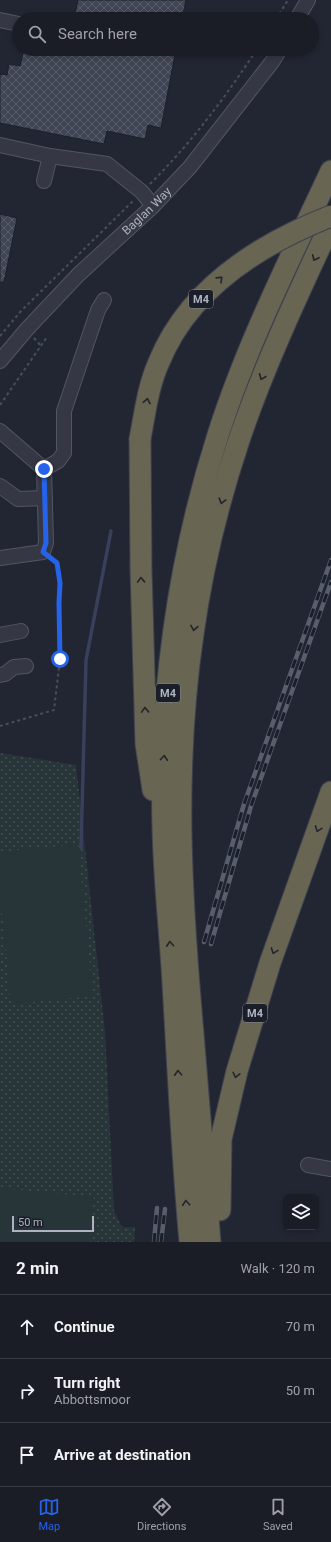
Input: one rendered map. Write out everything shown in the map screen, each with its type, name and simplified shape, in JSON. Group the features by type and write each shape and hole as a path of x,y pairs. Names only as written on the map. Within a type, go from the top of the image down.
{"highway":[{"name":"M4","path":"190,1242 183,1162 166,888 163,804 168,690 175,630 186,564 200,498 218,435 240,372 267,309 331,171"},
{"name":"M4","path":"166,888 146,744 141,569 140,439 148,397 158,362 175,332 195,304 223,276 261,249 302,227 331,216"},
{"name":"M4","path":"210,1242 188,979 180,834 180,765 193,634 205,569 239,441 261,380 331,223"},
{"name":"M4","path":"218,1242 221,1139 237,1071 270,963 331,792"}],"street":[{"path":"301,12 308,0"},
{"path":"0,20 12,23"},
{"name":"Baglan Way","path":"2,355 78,276 153,206 190,167 276,56"},
{"path":"0,145 50,156 107,164 142,192 153,206"},
{"path":"44,181 50,156"},
{"path":"44,469 58,461 64,453 64,411 98,310 104,300"},
{"path":"0,431 44,469 46,543 43,552 0,558"},
{"path":"0,486 18,499 45,498"},
{"path":"0,635 21,631"},
{"path":"0,675 5,674 14,667 26,666"},
{"path":"308,1165 331,1169"}],"path":[{"path":"280,12 288,0"},
{"path":"0,405 47,337"},
{"path":"0,726 54,710 60,659 60,583 57,563 43,552"}],"shaded area":[{"path":"0,753 76,765 105,1032 114,1211 122,1227 135,1227 134,1242 0,1242"},
{"path":"78,844 93,996 11,1004 0,893 0,852"},
{"path":"0,1188 94,1197 90,1242 0,1242"}],"building":[{"path":"78,0 186,0 183,12 75,12"},
{"path":"22,56 175,56 161,128 148,125 145,139 107,131 104,144 0,123 0,74 7,75 9,64 20,66"},
{"path":"0,214 17,218 4,282 0,282"}],"waterway":[{"path":"81,848 86,660 111,531"}],"railway":[{"path":"204,942 244,804 331,560"},
{"path":"211,944 251,806 331,582"},
{"path":"154,1242 157,1208"},
{"path":"161,1242 165,1209"}],"route":[{"path":"44,469 46,543 45,550 43,552 57,563 60,583 60,659"}]}
